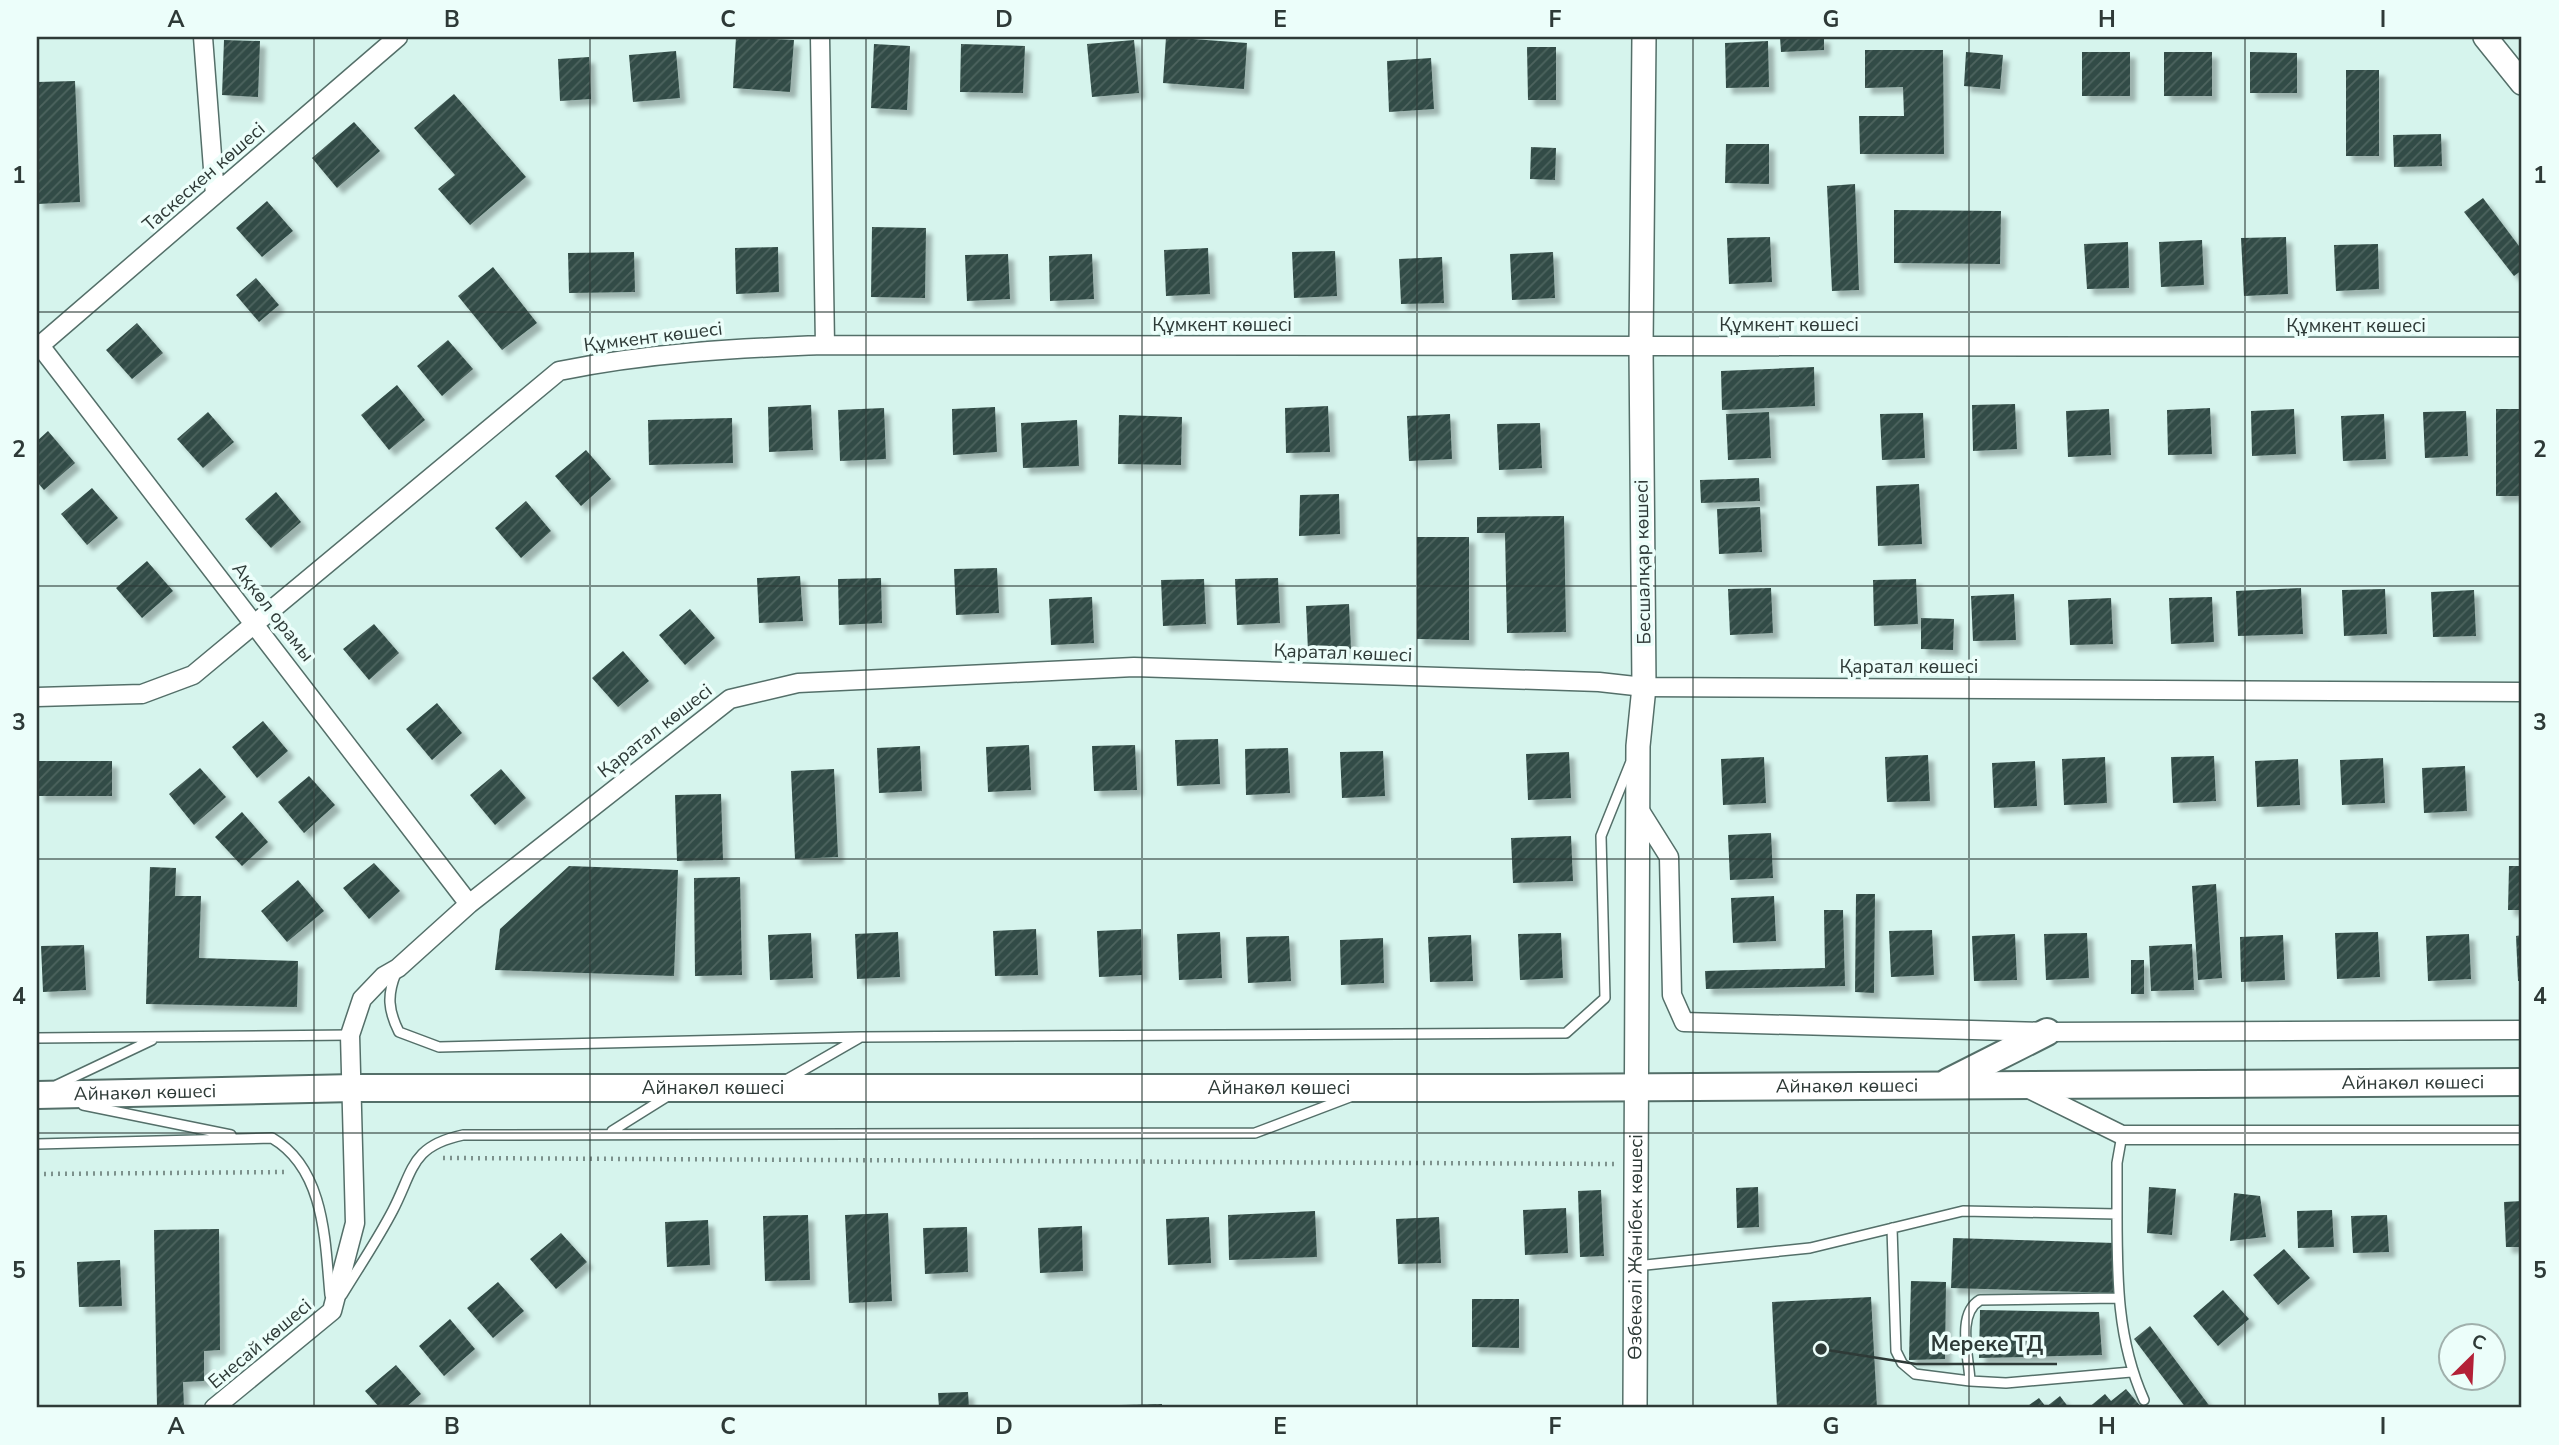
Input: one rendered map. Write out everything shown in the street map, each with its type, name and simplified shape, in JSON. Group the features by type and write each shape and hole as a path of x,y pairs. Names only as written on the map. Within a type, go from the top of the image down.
{"main road":[{"path":"1942,1085 2047,1032"},
{"name":"Айнакөл көшесі","path":"37,1095 354,1088 2522,1082"}],"street":[{"path":"203,37 215,195"},
{"name":"Таскескен көшесі","path":"39,347 398,37"},
{"path":"820,37 825,345"},
{"name":"Бесшалқар көшесі","path":"1636,1086 1638,746 1644,687 1641,347 1644,37"},
{"path":"2485,37 2521,79"},
{"name":"Құмкент көшесі","path":"37,697 142,694 193,675 559,371 608,361 716,349 825,345 2522,347"},
{"name":"Ақкөл орамы","path":"39,347 256,624 469,904"},
{"name":"Қаратал көшесі","path":"332,1311 355,1223 351,1119 354,1088 350,1035 362,999 384,976 398,968 469,904 730,699 798,683 1134,667 1599,682 1644,687 2522,692"},
{"path":"1637,806 1669,857 1672,995 1684,1022 2047,1032 2522,1030"},
{"path":"2020,1085 2122,1135 2522,1135"},
{"name":"Өзбекәлі Жәнібек көшесі","path":"1635,1408 1636,1086"},
{"name":"Енесай көшесі","path":"214,1408 332,1311"}],"lane":[{"path":"398,968 389,991 390,1014 399,1032 439,1047 860,1037 1566,1033 1605,998 1601,836 1638,746"},
{"path":"37,1038 350,1035"},
{"path":"772,1088 860,1037"},
{"path":"37,1095 157,1038"},
{"path":"332,1311 394,1209 404,1180 418,1158 438,1140 463,1135 610,1132 1255,1133 1376,1087"},
{"path":"610,1132 681,1088"},
{"path":"37,1095 240,1137"},
{"path":"2122,1135 2117,1163 2117,1298 2131,1372 2144,1400"},
{"path":"37,1143 272,1138 289,1148 321,1204 332,1311"},
{"path":"1634,1266 1810,1248 1964,1211 2116,1214"},
{"path":"1892,1228 1896,1351 1902,1363 1915,1374 2006,1383 2131,1372"},
{"path":"1970,1381 1966,1316 1970,1306 1980,1300 2117,1298"}],"path":[{"path":"418,1158 1635,1164"},
{"path":"37,1174 303,1172"}],"building":[{"path":"736,37 794,40 790,92 733,88"},
{"path":"1166,37 1247,43 1244,89 1163,83"},
{"path":"1780,37 1824,37 1824,50 1781,52"},
{"path":"224,40 260,41 258,97 222,95"},
{"path":"1134,40 1139,93 1092,97 1087,44"},
{"path":"1768,41 1769,87 1726,88 1725,43"},
{"path":"874,44 910,46 907,110 871,108"},
{"path":"961,44 1025,46 1023,93 960,92"},
{"path":"1527,47 1556,47 1556,100 1528,100"},
{"path":"1865,50 1943,50 1944,154 1860,154 1859,116 1904,116 1903,87 1865,88"},
{"path":"676,51 680,98 633,102 629,55"},
{"path":"1966,52 2003,55 2000,89 1964,86"},
{"path":"2082,52 2130,52 2130,96 2082,96"},
{"path":"2164,52 2212,52 2212,96 2164,96"},
{"path":"2250,52 2297,53 2297,93 2250,93"},
{"path":"589,57 591,99 560,101 558,59"},
{"path":"1431,58 1434,109 1389,112 1387,61"},
{"path":"2346,70 2379,70 2379,156 2346,156"},
{"path":"75,81 80,202 37,204 37,82"},
{"path":"454,94 526,177 470,225 438,189 455,175 414,128"},
{"path":"354,122 380,151 337,188 312,158"},
{"path":"2441,134 2442,166 2394,167 2393,135"},
{"path":"1726,144 1769,144 1769,184 1725,183"},
{"path":"1531,147 1556,148 1555,180 1530,179"},
{"path":"1855,184 1859,290 1832,291 1827,186"},
{"path":"2483,198 2522,250 2522,270 2514,276 2464,212"},
{"path":"267,201 293,231 262,257 236,228"},
{"path":"1894,210 2001,211 2000,264 1894,263"},
{"path":"872,227 926,228 925,298 871,297"},
{"path":"1770,237 1772,282 1729,284 1727,238"},
{"path":"2286,237 2288,294 2244,296 2241,238"},
{"path":"2202,240 2204,285 2161,287 2159,242"},
{"path":"2128,242 2129,288 2087,289 2084,244"},
{"path":"2378,244 2379,289 2336,291 2334,245"},
{"path":"778,247 779,292 736,294 735,248"},
{"path":"1208,248 1210,294 1166,296 1164,250"},
{"path":"1335,251 1337,296 1294,298 1292,252"},
{"path":"634,252 635,292 569,293 568,253"},
{"path":"1553,252 1555,298 1512,300 1510,254"},
{"path":"1008,254 1010,299 967,301 965,255"},
{"path":"1092,254 1094,299 1050,301 1049,256"},
{"path":"1442,257 1444,303 1401,304 1399,259"},
{"path":"493,267 537,323 502,350 458,296"},
{"path":"256,278 279,305 259,322 236,295"},
{"path":"137,323 163,353 132,379 106,350"},
{"path":"448,340 473,369 442,396 417,366"},
{"path":"1814,367 1815,406 1722,410 1721,371"},
{"path":"397,385 425,420 389,450 361,415"},
{"path":"2015,404 2017,449 1973,451 1972,405"},
{"path":"811,405 813,450 769,452 768,407"},
{"path":"1328,406 1330,452 1286,453 1285,408"},
{"path":"995,407 997,452 953,455 952,409"},
{"path":"884,408 886,459 840,461 838,410"},
{"path":"2210,408 2212,454 2168,455 2167,410"},
{"path":"2109,409 2111,455 2068,457 2066,411"},
{"path":"2294,409 2296,454 2252,456 2251,411"},
{"path":"2496,409 2522,409 2522,496 2496,496"},
{"path":"2466,411 2468,456 2425,458 2423,412"},
{"path":"208,412 234,442 203,468 177,439"},
{"path":"1769,412 1771,458 1728,460 1726,414"},
{"path":"1923,413 1925,458 1882,460 1880,414"},
{"path":"1450,414 1452,459 1409,461 1407,416"},
{"path":"2384,414 2386,459 2343,461 2341,416"},
{"path":"1119,415 1182,417 1181,465 1118,464"},
{"path":"732,418 733,463 649,465 648,420"},
{"path":"1077,420 1079,466 1023,468 1021,423"},
{"path":"1540,423 1542,468 1499,470 1497,424"},
{"path":"48,431 75,463 44,490 37,482 37,441"},
{"path":"586,450 611,479 581,506 555,476"},
{"path":"1759,478 1760,501 1701,503 1700,480"},
{"path":"1919,484 1922,544 1878,546 1876,486"},
{"path":"92,488 118,518 87,545 61,514"},
{"path":"276,492 301,522 271,548 245,519"},
{"path":"1339,494 1340,534 1299,536 1300,495"},
{"path":"526,501 551,531 521,558 495,528"},
{"path":"1760,507 1762,552 1719,554 1717,509"},
{"path":"1564,516 1566,632 1507,633 1505,533 1477,533 1477,517"},
{"path":"1417,537 1469,537 1469,640 1417,639"},
{"path":"147,561 173,591 142,618 116,588"},
{"path":"997,568 999,613 956,615 954,569"},
{"path":"800,576 803,621 759,623 757,578"},
{"path":"881,578 882,623 839,625 838,579"},
{"path":"1278,578 1280,623 1237,625 1235,579"},
{"path":"1204,579 1206,624 1163,626 1161,580"},
{"path":"1916,579 1918,624 1874,626 1873,580"},
{"path":"1771,588 1773,633 1730,635 1728,589"},
{"path":"2301,588 2303,634 2238,636 2236,591"},
{"path":"2385,589 2387,634 2344,636 2342,590"},
{"path":"2474,590 2476,636 2433,637 2431,592"},
{"path":"2014,594 2016,640 1973,641 1971,596"},
{"path":"1092,597 1094,643 1051,645 1049,599"},
{"path":"2212,597 2214,642 2171,644 2169,598"},
{"path":"2111,598 2113,644 2070,645 2068,600"},
{"path":"1349,604 1351,649 1308,651 1306,606"},
{"path":"690,609 715,638 685,665 659,635"},
{"path":"1921,618 1954,619 1953,650 1921,649"},
{"path":"374,624 399,653 369,680 343,649"},
{"path":"623,651 649,681 618,707 592,678"},
{"path":"437,703 462,733 432,760 406,729"},
{"path":"263,721 288,751 257,778 232,747"},
{"path":"1218,739 1220,784 1177,786 1175,740"},
{"path":"1029,745 1031,790 988,792 986,747"},
{"path":"1135,745 1137,790 1094,791 1092,746"},
{"path":"920,746 922,791 879,793 877,748"},
{"path":"1288,748 1290,793 1246,795 1245,749"},
{"path":"1383,751 1385,796 1342,798 1340,752"},
{"path":"1569,752 1571,798 1528,800 1526,754"},
{"path":"1928,755 1930,801 1887,802 1885,757"},
{"path":"2214,756 2216,801 2173,803 2171,757"},
{"path":"1764,757 1766,803 1723,805 1721,759"},
{"path":"2105,757 2107,803 2064,805 2062,759"},
{"path":"2383,758 2385,803 2342,805 2340,760"},
{"path":"2298,759 2300,805 2257,807 2255,761"},
{"path":"38,761 112,761 112,796 38,796"},
{"path":"2035,761 2037,806 1994,808 1992,763"},
{"path":"2465,766 2467,811 2424,813 2422,768"},
{"path":"200,768 226,797 194,825 169,794"},
{"path":"501,769 526,798 495,825 470,795"},
{"path":"834,769 838,857 795,859 791,771"},
{"path":"309,776 335,805 304,833 278,802"},
{"path":"721,794 723,860 677,861 675,795"},
{"path":"242,812 268,842 242,866 215,837"},
{"path":"1771,833 1773,878 1730,880 1728,835"},
{"path":"1571,836 1573,881 1513,883 1511,838"},
{"path":"374,863 400,891 369,919 343,888"},
{"path":"569,866 678,870 674,976 495,970 500,929"},
{"path":"2509,866 2522,866 2522,910 2508,910"},
{"path":"150,867 176,868 175,896 201,896 199,958 298,961 297,1007 146,1004"},
{"path":"740,877 742,975 695,976 694,878"},
{"path":"298,880 324,911 287,942 261,911"},
{"path":"2216,884 2222,978 2198,980 2192,886"},
{"path":"1856,894 1875,894 1874,993 1855,992"},
{"path":"1774,896 1776,941 1733,943 1731,898"},
{"path":"1824,910 1843,910 1845,986 1706,989 1705,971 1825,968"},
{"path":"1036,929 1038,975 995,976 993,931"},
{"path":"1141,929 1142,975 1099,977 1097,931"},
{"path":"1932,930 1934,975 1891,977 1889,931"},
{"path":"898,932 900,977 857,979 855,934"},
{"path":"1220,932 1222,978 1179,980 1177,934"},
{"path":"2378,932 2380,977 2337,979 2335,933"},
{"path":"811,933 813,978 770,980 768,935"},
{"path":"1561,933 1563,978 1520,980 1518,934"},
{"path":"2087,933 2089,978 2046,980 2044,934"},
{"path":"2015,934 2017,980 1974,981 1972,936"},
{"path":"2469,934 2471,979 2428,981 2426,936"},
{"path":"1471,935 1473,981 1430,982 1428,937"},
{"path":"2283,935 2285,980 2241,982 2240,937"},
{"path":"2522,935 2522,981 2518,981 2516,936"},
{"path":"1289,936 1291,981 1248,983 1246,937"},
{"path":"1383,938 1384,983 1341,985 1340,940"},
{"path":"2192,944 2194,990 2151,991 2149,946"},
{"path":"84,945 86,990 43,992 41,946"},
{"path":"2131,960 2144,960 2144,994 2131,994"},
{"path":"1758,1187 1759,1227 1737,1228 1736,1188"},
{"path":"2149,1187 2176,1189 2172,1235 2147,1233"},
{"path":"1601,1190 1604,1256 1580,1257 1578,1191"},
{"path":"2234,1193 2260,1196 2266,1237 2230,1241"},
{"path":"2522,1201 2522,1247 2506,1247 2504,1202"},
{"path":"1566,1208 1568,1253 1525,1255 1523,1210"},
{"path":"2332,1210 2334,1247 2298,1248 2297,1211"},
{"path":"1315,1211 1317,1257 1229,1260 1228,1215"},
{"path":"888,1213 892,1301 849,1303 845,1215"},
{"path":"808,1215 810,1280 765,1281 763,1216"},
{"path":"2387,1215 2389,1252 2353,1253 2351,1216"},
{"path":"1209,1217 1211,1263 1168,1265 1166,1219"},
{"path":"1439,1217 1441,1263 1398,1264 1396,1219"},
{"path":"708,1220 710,1265 667,1267 665,1222"},
{"path":"1082,1226 1083,1271 1040,1273 1038,1228"},
{"path":"967,1227 968,1272 925,1274 923,1228"},
{"path":"219,1229 220,1350 204,1351 204,1381 183,1382 184,1408 157,1408 154,1230"},
{"path":"561,1233 587,1262 556,1289 530,1259"},
{"path":"1953,1238 2115,1243 2113,1293 1951,1288"},
{"path":"2284,1249 2310,1278 2278,1305 2253,1275"},
{"path":"120,1260 122,1306 79,1307 77,1262"},
{"path":"1911,1281 1946,1282 1945,1359 1909,1360"},
{"path":"498,1282 524,1311 493,1338 467,1308"},
{"path":"2223,1290 2249,1319 2218,1346 2193,1316"},
{"path":"1871,1297 1877,1408 1777,1408 1772,1302"},
{"path":"1472,1299 1519,1299 1519,1348 1472,1347"},
{"path":"1980,1310 2099,1312 2102,1355 1979,1358"},
{"path":"450,1319 475,1349 444,1376 419,1346"},
{"path":"2150,1326 2211,1408 2186,1408 2134,1339"},
{"path":"396,1365 421,1394 405,1408 380,1408 365,1391"},
{"path":"2126,1389 2142,1408 2088,1408 2105,1394 2111,1401"},
{"path":"968,1392 969,1408 939,1408 938,1393"},
{"path":"2060,1396 2069,1408 2025,1408 2039,1398 2046,1407"},
{"path":"1162,1404 1162,1408 1119,1408 1119,1405"}],"place":[{"name":"Мереке ТД","path":"1821,1349"}]}
